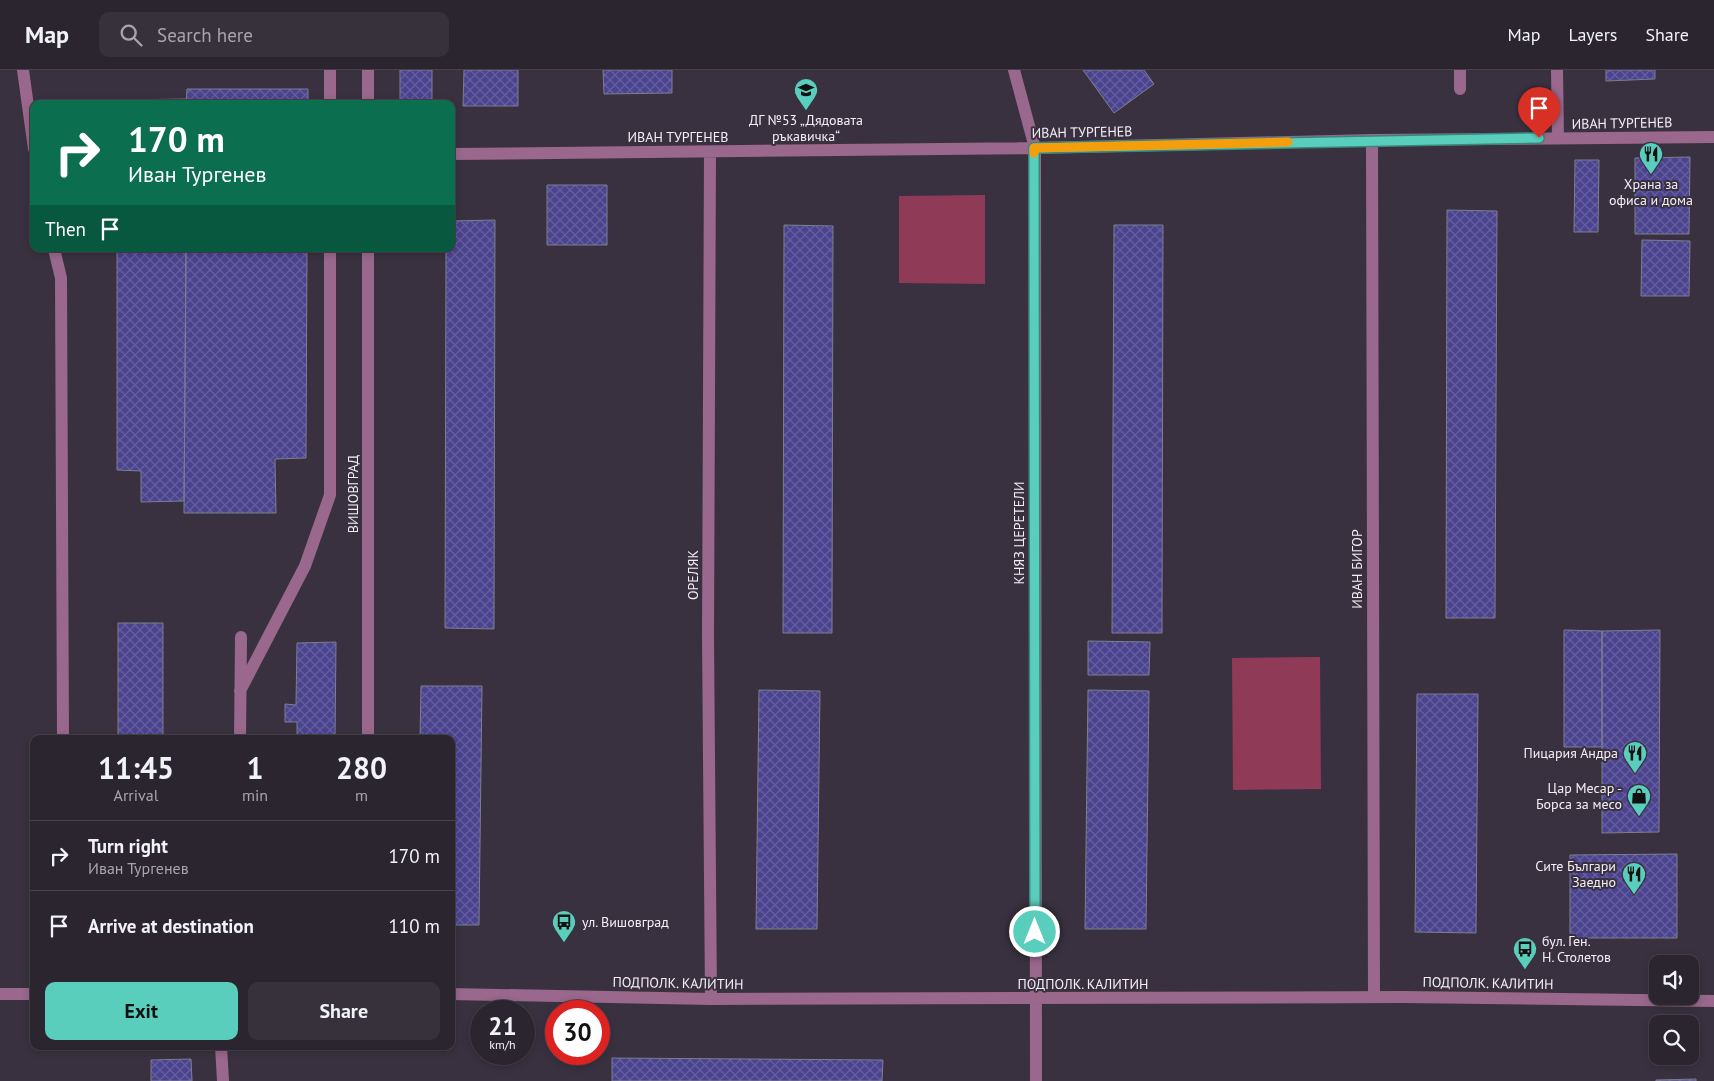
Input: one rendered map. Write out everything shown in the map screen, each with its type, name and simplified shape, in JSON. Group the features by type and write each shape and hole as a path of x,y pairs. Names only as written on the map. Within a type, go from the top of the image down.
{"street":[{"path":"23,70 30,120"},
{"path":"330,70 330,100"},
{"path":"368,70 368,100"},
{"name":"КНЯЗ ЦЕРЕТЕЛИ","path":"1014,70 1034,148 1036,1081"},
{"path":"1460,70 1460,89"},
{"path":"1556,70 1558,138"},
{"name":"ИВАН ТУРГЕНЕВ","path":"455,154 1034,148 1372,140 1714,137"},
{"name":"ИВАН БИГОР","path":"1372,140 1374,997"},
{"name":"ОРЕЛЯК","path":"710,152 708,646 711,999"},
{"path":"55,252 61,278 63,735"},
{"path":"240,691 305,566 330,495 330,252"},
{"name":"ВИШОВГРАД","path":"368,252 368,735"},
{"path":"240,735 241,637"},
{"path":"0,994 30,994"},
{"name":"ПОДПОЛК. КАЛИТИН","path":"455,994 711,999 1374,997 1714,1001"},
{"path":"222,1050 223,1081"}],"shaded area":[{"path":"985,195 985,284 899,283 899,196"},
{"path":"1320,657 1321,789 1233,790 1232,658"}],"building":[{"path":"400,70 432,70 432,100 400,100"},
{"path":"464,70 518,70 518,106 463,106"},
{"path":"603,70 672,70 672,93 604,94"},
{"path":"1083,70 1144,70 1154,84 1114,113"},
{"path":"1606,70 1655,70 1655,79 1606,81"},
{"path":"187,89 308,89 308,100 186,100"},
{"path":"186,99 186,100 117,100"},
{"path":"1690,157 1689,234 1635,234 1635,158"},
{"path":"1575,160 1599,160 1598,232 1574,232"},
{"path":"547,185 607,185 607,245 547,245"},
{"path":"1447,210 1497,211 1495,618 1446,618"},
{"path":"495,220 494,629 445,628 446,252 455,252 455,221"},
{"path":"784,225 833,226 832,633 783,633"},
{"path":"1114,225 1163,225 1162,633 1112,633"},
{"path":"1642,240 1690,241 1689,296 1641,296"},
{"path":"117,252 186,252 184,501 141,502 141,471 117,470"},
{"path":"186,252 307,252 306,458 275,459 276,513 184,513"},
{"path":"118,623 163,623 163,735 118,735"},
{"path":"1564,630 1602,631 1602,747 1564,747"},
{"path":"1660,630 1659,832 1602,833 1602,631"},
{"path":"1088,641 1150,642 1149,675 1088,675"},
{"path":"336,642 335,735 297,735 297,722 285,722 285,704 296,705 297,643"},
{"path":"421,686 482,686 479,925 455,925 455,735 420,735"},
{"path":"759,690 820,691 817,929 756,929"},
{"path":"1088,690 1149,691 1146,929 1085,929"},
{"path":"1417,694 1478,694 1476,933 1415,932"},
{"path":"1677,854 1677,938 1570,938 1570,855"},
{"path":"612,1058 883,1060 882,1081 612,1081"},
{"path":"191,1059 192,1081 151,1081 151,1060"},
{"path":"1696,1079 1696,1081 1656,1081 1656,1080"}],"slow traffic":[{"path":"1034,153 1034,148 1288,142"}],"place":[{"name":"ДГ №53 „Дядовата ръкавичка“","path":"806,111"},
{"name":"Храна за офиса и дома","path":"1651,175"},
{"name":"Пицария Андра","path":"1635,774"},
{"name":"Цар Месар - Борса за месо","path":"1639,817"},
{"name":"Сите Българи Заедно","path":"1634,895"},
{"name":"ул. Вишовград","path":"564,943"},
{"name":"бул. Ген. Н. Столетов","path":"1525,970"}],"route":[{"path":"1035,932 1034,148 1352,140 1539,138"}]}
